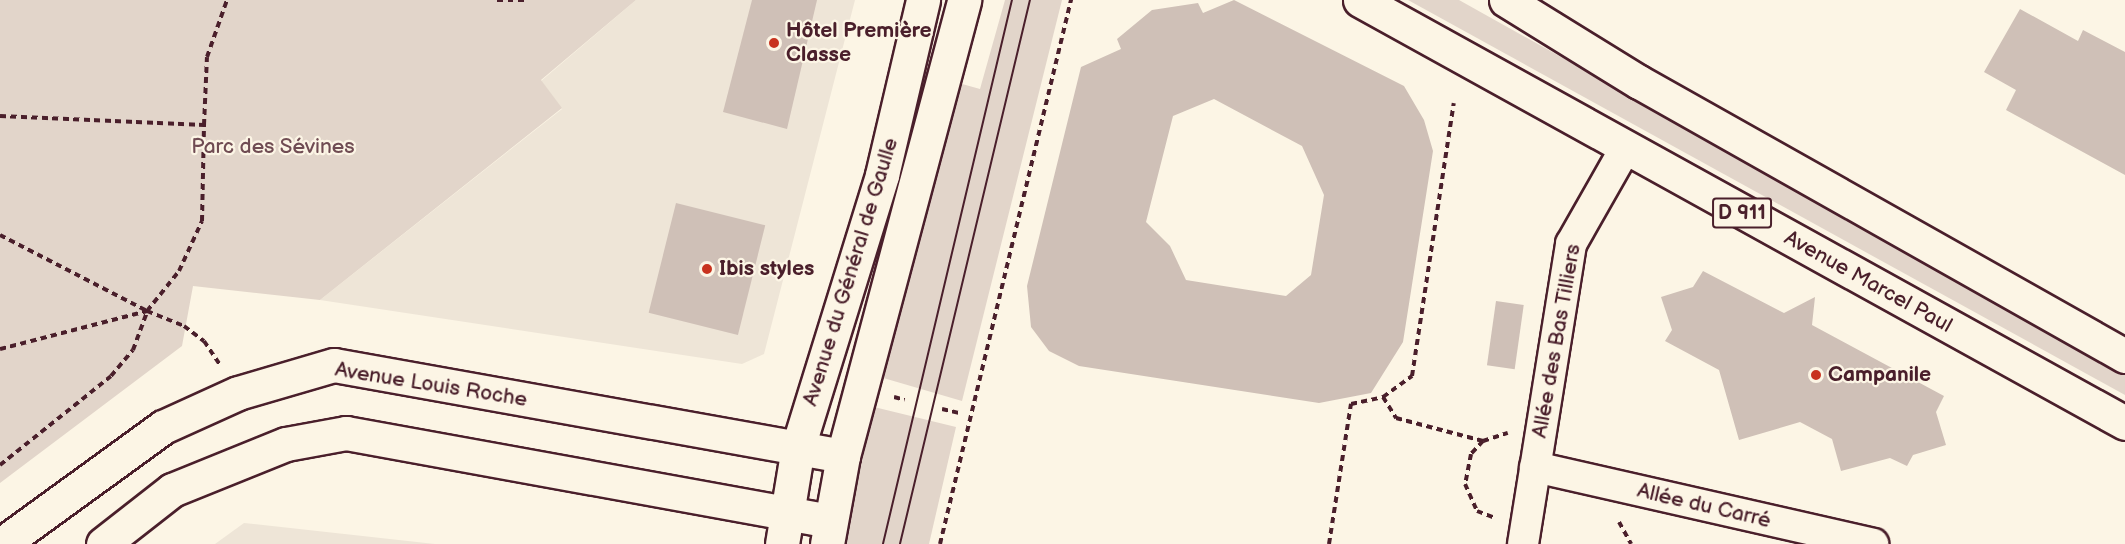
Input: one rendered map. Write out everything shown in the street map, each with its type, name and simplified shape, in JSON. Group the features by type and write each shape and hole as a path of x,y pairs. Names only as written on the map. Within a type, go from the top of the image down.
{"main road":[{"name":"Avenue du Général de Gaulle","path":"783,529 798,447 882,175 923,0"},
{"name":"Avenue du Général de Gaulle","path":"829,532 843,456 964,0"},
{"name":"Avenue Marcel Paul","path":"1360,0 1625,149 2125,423"},
{"path":"1506,0 1639,82 2125,356"},
{"name":"Avenue Louis Roche","path":"2,544 163,427 238,393 334,365 843,456"},
{"path":"103,544 172,490 286,444 346,433 783,529 829,532"}],"street":[{"name":"Allée des Bas Tilliers","path":"1524,536 1571,244 1625,149"},
{"name":"Allée du Carré","path":"1535,468 1873,544"}],"path":[{"path":"0,465 111,376 133,350 147,311 179,271 202,221 207,57 227,0"},
{"path":"497,0 528,0"},
{"path":"940,544 1071,0"},
{"path":"1329,544 1351,404 1383,397 1412,376 1454,103"},
{"path":"0,116 204,125"},
{"path":"0,235 204,341 238,393"},
{"path":"0,349 147,311"},
{"path":"1383,397 1396,418 1483,441 1471,454 1465,484 1477,511 1524,536"},
{"path":"942,409 959,413"}],"shaded area":[{"path":"636,0 855,0 764,354 742,364 320,300 562,109 541,81"},
{"path":"244,523 435,544 215,544"}],"green space":[{"name":"Parc des Sévines","path":"0,0 636,0 541,80 562,108 320,300 193,286 182,346 0,483"},
{"path":"1005,0 1062,0 962,401 880,377 955,82 980,89"},
{"path":"1408,0 1459,0 2125,372 2125,395"},
{"path":"874,407 956,427 929,544 844,544"}],"building":[{"name":"Hôtel Première Classe","path":"752,0 817,0 787,129 723,112"},
{"path":"1234,0 1404,86 1424,120 1433,151 1403,342 1371,393 1319,403 1079,366 1049,351 1031,327 1027,286 1081,67 1121,49 1117,39 1152,10 1198,3 1203,13","holes":["1214,99 1302,146 1324,195 1311,275 1286,296 1186,280 1170,246 1146,222 1173,116"]},
{"path":"2020,9 2078,41 2083,30 2125,52 2125,175 2006,110 2016,90 1984,72"},
{"name":"Ibis styles","path":"676,203 765,225 738,335 649,313"},
{"name":"Campanile","path":"1703,271 1784,313 1815,297 1812,325 1944,396 1936,412 1946,445 1913,455 1907,466 1890,458 1841,471 1832,439 1800,422 1739,440 1719,370 1665,341 1672,330 1661,297 1693,287"},
{"path":"1496,301 1524,305 1515,369 1487,365"}],"tram line":[{"path":"883,544 1012,0"},
{"path":"900,544 1030,0"}],"place":[{"name":"Hôtel Première Classe","path":"774,43"},
{"name":"Ibis styles","path":"707,269"},
{"name":"Campanile","path":"1816,375"}]}
